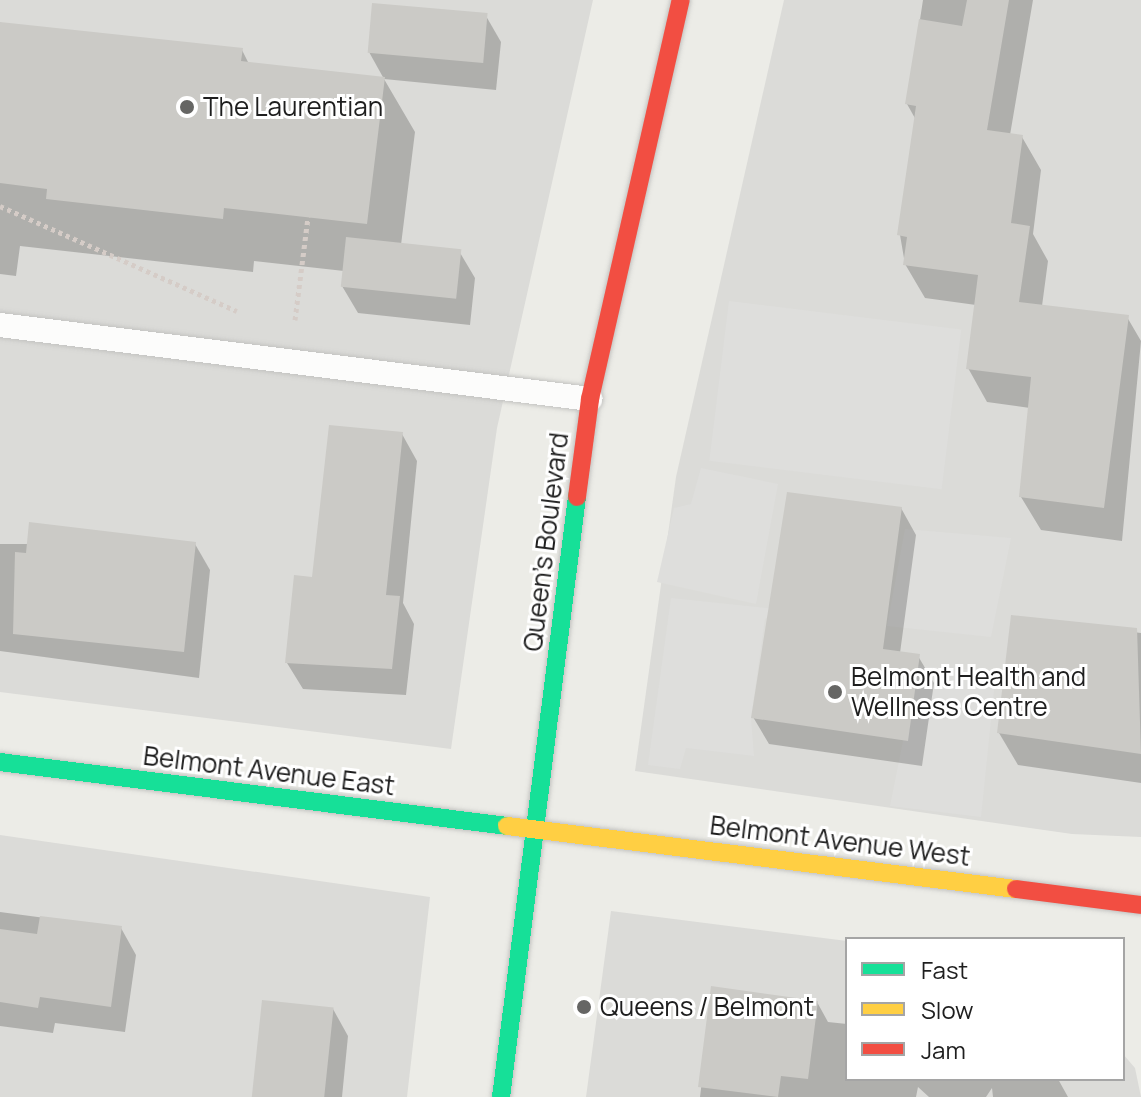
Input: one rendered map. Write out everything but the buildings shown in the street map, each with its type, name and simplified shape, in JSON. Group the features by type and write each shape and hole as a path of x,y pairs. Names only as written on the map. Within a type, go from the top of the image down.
{"street":[{"name":"Queen's Boulevard","path":"501,1097 532,830 590,399 681,0"},
{"name":"Belmont Avenue East","path":"0,762 532,830"},
{"name":"Belmont Avenue West","path":"532,830 1141,905"}],"lane":[{"path":"0,325 590,399"}],"path":[{"path":"0,206 242,313"},
{"path":"293,328 308,217"}],"shaded area":[{"path":"0,0 593,0 497,428 451,749 0,692"},
{"path":"784,0 1141,0 1141,837 1072,834 635,771 676,477"},
{"path":"729,301 961,330 942,489 709,461"},
{"path":"701,468 778,484 756,604 657,582 674,508 691,504"},
{"path":"905,529 1011,538 991,637 887,626"},
{"path":"671,598 776,609 765,619 751,718 754,756 686,748 680,769 648,765"},
{"path":"918,666 996,671 981,817 890,806"},
{"path":"0,835 430,897 407,1097 0,1097"},
{"path":"611,911 845,941 845,1081 1125,1081 1125,1056 1135,1068 1141,1097 586,1097"}],"traffic: fast":[{"path":"501,1097 577,497"},
{"path":"0,762 507,826"}],"traffic: slow":[{"path":"507,826 1016,889"}],"traffic: jam":[{"path":"577,497 590,399 681,0"},
{"path":"1016,889 1141,905"}],"place":[{"name":"The Laurentian","path":"187,107"},
{"name":"Belmont Health and Wellness Centre","path":"835,692"},
{"name":"Queens / Belmont","path":"584,1007"}]}
